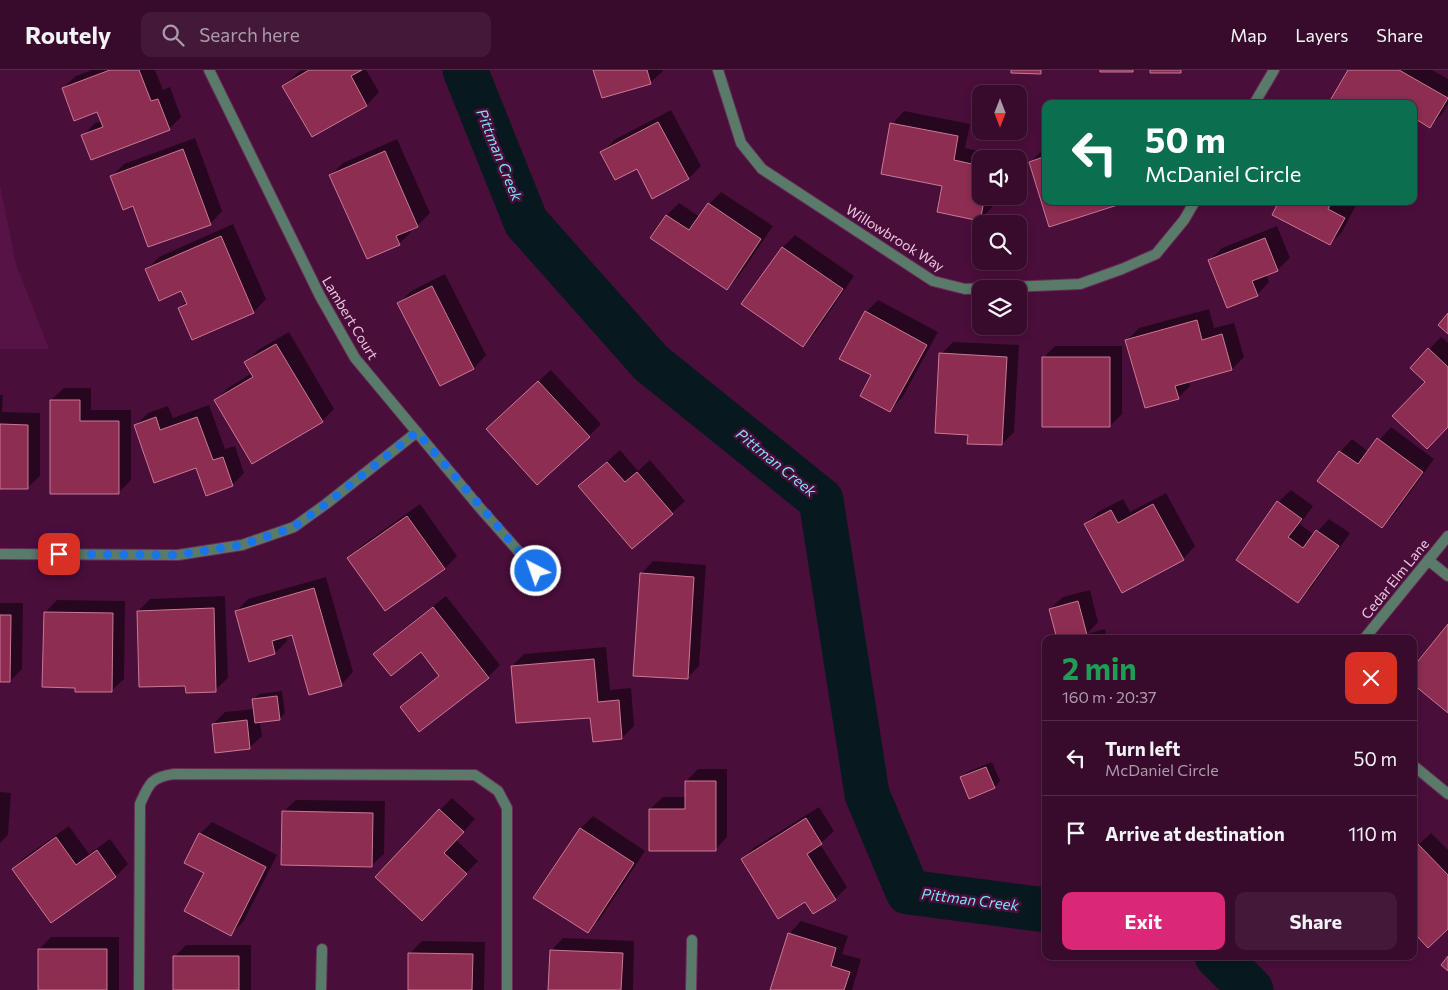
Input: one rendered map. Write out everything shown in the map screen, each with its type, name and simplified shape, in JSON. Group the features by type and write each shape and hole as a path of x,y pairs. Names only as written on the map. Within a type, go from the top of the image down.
{"street":[{"name":"Lambert Court","path":"209,70 320,296 355,358 536,571"},
{"name":"Willowbrook Way","path":"718,70 741,143 762,169 933,281 965,289 1080,284 1156,254 1184,220 1193,205"},
{"path":"1256,100 1274,70"},
{"path":"0,554 178,555 242,545 294,527 417,432"},
{"name":"Cedar Elm Lane","path":"1367,635 1448,536"},
{"path":"1428,560 1448,576"},
{"path":"1417,768 1448,794"},
{"path":"139,990 140,804 149,783 163,775 174,774 475,775 498,791 506,808 508,990"},
{"path":"692,940 692,990"},
{"path":"321,990 322,949"}],"shaded area":[{"path":"0,185 16,264 49,349 0,349"}],"building":[{"path":"110,70 139,70 151,101 158,99 170,130 91,160 81,135 103,127 97,112 74,121 62,88"},
{"path":"309,70 362,70 351,76 367,106 312,137 282,86"},
{"path":"593,70 647,70 651,84 602,98"},
{"path":"1011,70 1041,70 1041,74 1011,73"},
{"path":"1100,70 1133,70 1133,72 1100,72"},
{"path":"1150,70 1181,70 1181,73 1150,73"},
{"path":"1348,70 1399,70 1448,98 1430,128 1417,120 1417,100 1330,100"},
{"path":"658,122 689,179 652,199 637,169 615,180 600,152"},
{"path":"890,123 958,136 954,160 972,164 972,205 983,205 981,215 972,215 972,219 937,212 942,186 881,174"},
{"path":"183,149 211,225 148,247 133,206 123,210 110,176"},
{"path":"385,151 418,227 396,236 400,245 367,259 329,175"},
{"path":"1042,157 1042,204 1029,162"},
{"path":"708,203 761,239 727,290 650,238 666,215 689,230"},
{"path":"1042,205 1118,205 1049,227"},
{"path":"1277,205 1330,205 1328,209 1345,218 1330,245 1272,215"},
{"path":"221,236 254,313 192,340 178,308 187,304 181,291 159,301 145,269"},
{"path":"1265,238 1278,271 1252,281 1258,296 1227,308 1208,260"},
{"path":"782,247 843,289 803,347 741,304"},
{"path":"432,286 474,369 440,386 397,303"},
{"path":"865,311 927,345 890,412 860,396 871,375 839,359"},
{"path":"1448,313 1448,334 1438,325"},
{"path":"1197,320 1202,340 1222,334 1232,370 1175,386 1179,399 1145,408 1125,340"},
{"path":"276,344 323,422 252,464 214,400 253,377 244,362"},
{"path":"1428,348 1448,367 1448,427 1427,449 1392,416 1425,382 1410,368"},
{"path":"939,353 1007,357 1002,445 967,444 968,435 935,433"},
{"path":"1042,357 1110,357 1110,427 1042,427"},
{"path":"538,381 590,437 537,485 486,429"},
{"path":"50,400 80,400 80,421 119,421 119,494 50,494"},
{"path":"156,417 160,430 197,417 213,460 223,457 233,486 206,496 196,468 154,483 134,425"},
{"path":"0,424 28,425 28,489 0,489"},
{"path":"1377,438 1423,472 1382,528 1317,481 1339,451 1358,464"},
{"path":"607,462 625,482 637,472 673,514 632,549 578,486"},
{"path":"1277,501 1302,519 1288,537 1303,548 1316,530 1339,546 1298,603 1236,560"},
{"path":"1153,504 1184,560 1122,593 1084,524 1111,510 1118,523"},
{"path":"407,516 445,569 385,611 347,558"},
{"path":"640,573 694,577 688,679 633,676"},
{"path":"314,588 342,686 309,695 292,635 272,641 275,654 249,662 235,611"},
{"path":"1078,601 1087,635 1056,635 1049,609"},
{"path":"433,607 489,678 419,732 400,707 439,676 421,652 391,676 373,654"},
{"path":"214,608 216,692 186,693 185,686 139,687 137,611"},
{"path":"44,612 113,613 112,692 75,692 75,688 42,687"},
{"path":"0,615 11,615 10,682 0,682"},
{"path":"1448,624 1448,713 1417,687 1417,662"},
{"path":"594,659 598,702 619,700 622,739 593,742 590,718 516,723 511,666"},
{"path":"277,696 280,720 255,723 252,699"},
{"path":"247,720 250,749 215,753 212,724"},
{"path":"986,767 995,788 969,799 960,777"},
{"path":"685,781 716,781 716,851 649,851 649,809 685,809"},
{"path":"439,809 464,832 444,853 467,874 422,921 375,877"},
{"path":"282,811 373,813 372,867 281,865"},
{"path":"806,818 822,844 807,854 836,900 813,914 805,902 778,919 741,859"},
{"path":"580,828 634,863 588,933 533,898"},
{"path":"199,833 266,867 231,936 184,911 204,873 184,863"},
{"path":"56,837 76,865 97,850 116,877 51,923 12,869"},
{"path":"1417,845 1448,875 1448,929 1428,948 1417,936"},
{"path":"788,933 836,948 831,966 850,972 844,990 770,990"},
{"path":"38,949 107,949 107,990 38,990"},
{"path":"550,950 623,953 621,990 548,990"},
{"path":"408,953 473,954 472,990 408,990"},
{"path":"173,956 239,956 239,990 173,990"},
{"path":"1448,956 1448,971 1441,965"}],"waterway":[{"name":"Pittman Creek","path":"465,70 526,222 651,363 821,500 867,794 908,892 1042,909"},
{"name":"Pittman Creek","path":"1221,960 1251,990"}],"route":[{"path":"59,554 178,555 242,545 294,527 417,432 480,508 536,571"}]}
